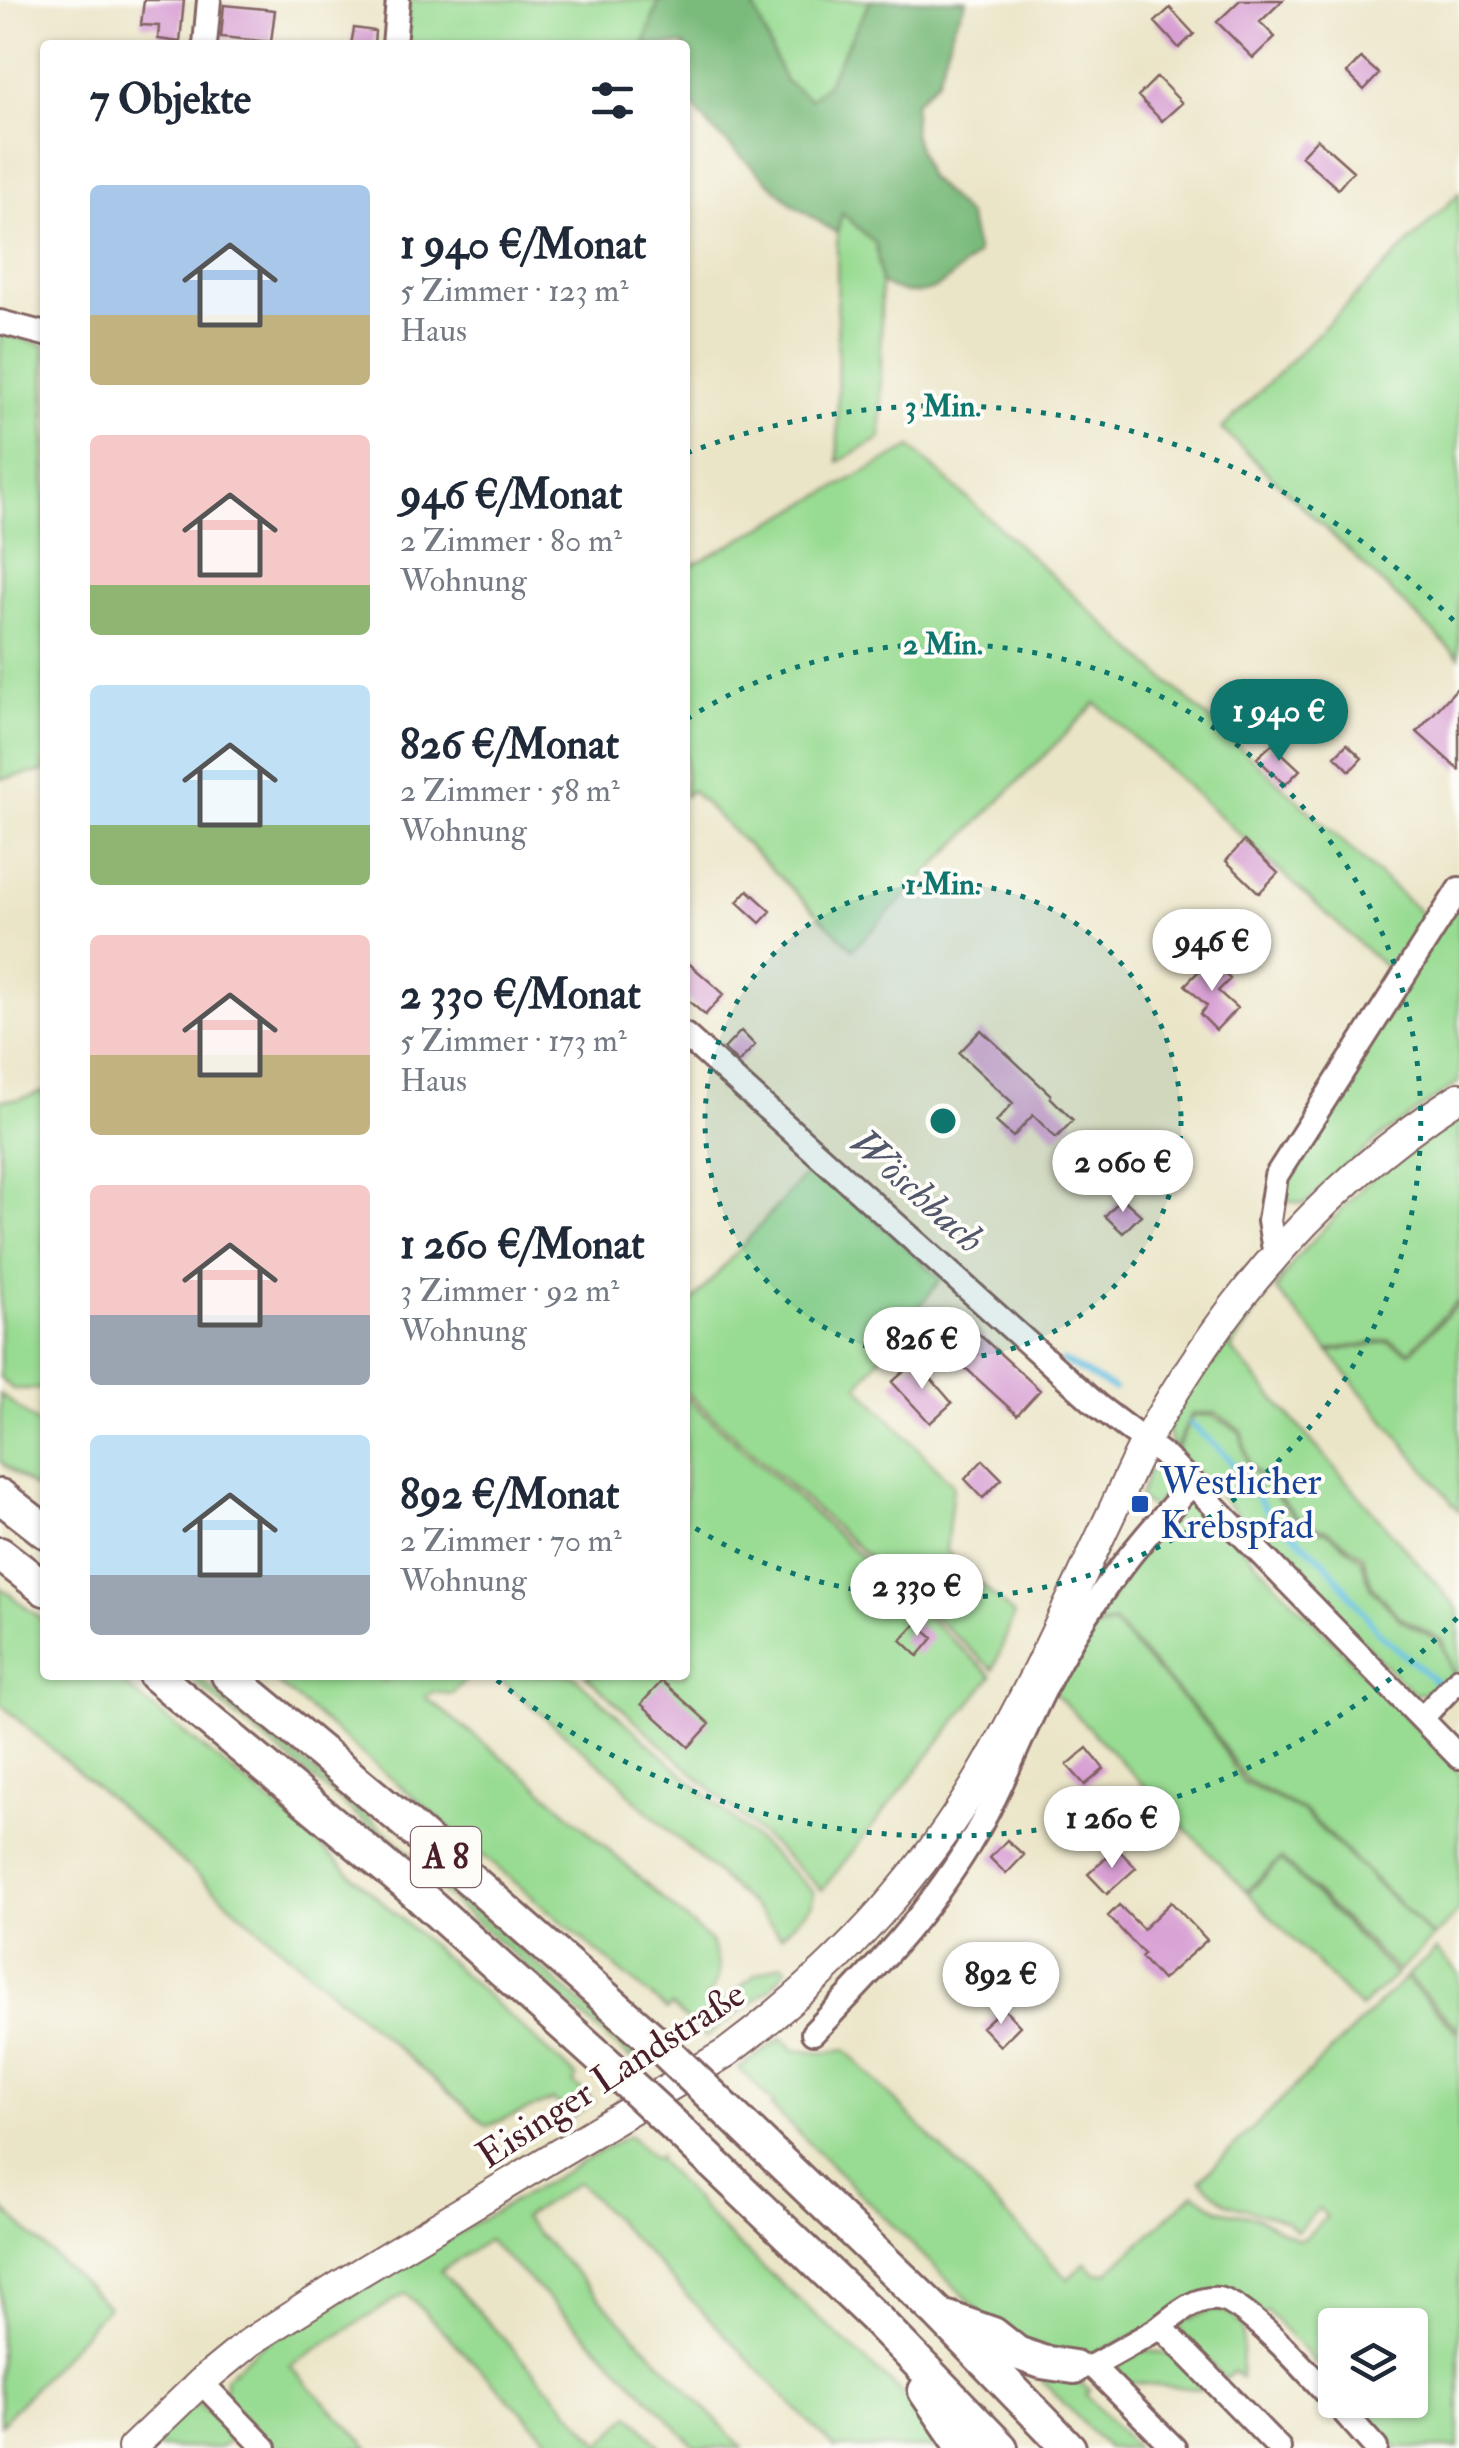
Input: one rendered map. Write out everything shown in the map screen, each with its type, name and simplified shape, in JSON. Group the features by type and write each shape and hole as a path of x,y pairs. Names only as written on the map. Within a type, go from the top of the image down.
{"highway":[{"path":"0,1496 40,1527"},
{"path":"0,1554 40,1585"},
{"name":"A 8","path":"161,1680 412,1888 617,2072 875,2318 1001,2448"},
{"name":"A 8","path":"234,1680 398,1816 659,2045 940,2314 1069,2448"},
{"path":"940,2314 992,2334 1017,2353 1083,2367"},
{"path":"875,2318 964,2448"}],"main road":[{"name":"Eisinger Landstraße","path":"132,2448 200,2382 250,2342 726,2053 834,1962 903,1885 978,1780 1055,1633 1145,1441 1199,1354 1274,1255 1344,1182 1384,1148 1459,1097"}],"street":[{"path":"205,40 209,0"},
{"path":"394,40 398,0"},
{"path":"0,322 40,333"},
{"path":"1274,1255 1269,1221 1276,1176 1459,889"},
{"path":"690,1039 1098,1406 1192,1483 1459,1757"},
{"path":"814,2033 886,1957 946,1880 990,1809 1069,1645 1136,1544 1192,1483"},
{"path":"1422,1718 1459,1679"},
{"path":"1174,2448 1083,2367 1156,2330 1204,2299 1236,2303 1258,2322 1376,2448"},
{"path":"1156,2330 1174,2338 1279,2448"},
{"path":"200,2382 265,2448"}],"green space":[{"path":"409,0 659,0 646,40 405,40"},
{"path":"659,0 751,0 784,80 810,99 826,85 871,0 967,0 953,27 938,79 915,102 913,133 927,176 968,216 977,254 934,289 910,293 881,283 876,244 842,213 837,233 793,205 710,127 690,102 690,40 646,40"},
{"path":"751,0 871,0 826,85 810,100 784,81"},
{"path":"1459,193 1459,657 1222,429"},
{"path":"842,213 876,244 881,283 881,438 838,462 837,233"},
{"path":"0,332 40,344 40,772 0,779"},
{"path":"911,447 1433,924 1398,979 1096,703 853,949 690,791 690,566"},
{"path":"1459,894 1459,1082 1380,1137 1304,1204 1280,1199 1278,1177"},
{"path":"40,1093 40,1389 13,1389 0,1378 0,1100"},
{"path":"1459,1119 1459,1299 1410,1351 1389,1340 1328,1350 1276,1290 1294,1261 1376,1173"},
{"path":"811,1168 819,1168 941,1279 858,1386 953,1485 946,1551 1014,1615 993,1670 690,1396 690,1304"},
{"path":"1274,1269 1281,1275 1231,1349 1459,1610 1459,1669 1454,1674 1442,1640 1400,1617 1372,1586 1363,1556 1327,1530 1304,1524 1249,1463 1241,1430 1216,1413 1192,1413 1174,1451 1167,1428 1209,1354"},
{"path":"1459,1303 1459,1511 1329,1352 1388,1342 1410,1353"},
{"path":"0,1394 40,1425 40,1492 0,1462"},
{"path":"690,1401 992,1676 822,1890 591,1680 690,1680"},
{"path":"1194,1415 1214,1416 1240,1432 1248,1466 1304,1527 1327,1532 1361,1559 1370,1587 1400,1620 1441,1642 1453,1676 1439,1692 1414,1694 1176,1451"},
{"path":"1156,1467 1172,1481 1153,1509 1139,1498 1148,1472"},
{"path":"1186,1499 1201,1505 1459,1772 1459,1911 1434,1937 1305,1811 1246,1780 1210,1726 1114,1622 1092,1626 1155,1533"},
{"path":"0,1587 40,1618 40,1680 118,1680 280,1810 577,2077 573,2083 595,2102 573,2117 553,2100 487,2126 0,1704"},
{"path":"1113,1624 1210,1729 1243,1782 1303,1812 1433,1938 1398,1972 1281,1858 1246,1891 1052,1690 1088,1631"},
{"path":"192,1680 201,1680 343,1795 637,2052 630,2058 339,1800"},
{"path":"274,1680 465,1680 452,1694 433,1692 425,1697 531,1780 711,1942 719,1974 705,2005 710,2013 756,1974 782,1964 787,1968 770,1989 706,2037 671,2006 667,2010"},
{"path":"501,1680 579,1680 814,1892 811,1906 781,1936 633,1798 619,1780"},
{"path":"1281,1860 1396,1975 1360,2008 1248,1893"},
{"path":"1436,1950 1459,1974 1459,2030 1407,1976"},
{"path":"1405,1978 1459,2034 1459,2448 1395,2448 1367,2418 1428,2418 1428,2308 1318,2308 1318,2366 1267,2311 1263,2314 1239,2296 1076,2360 1002,2333 771,2106 774,2103 739,2069 782,2038 794,2050 825,2053 845,2049 1068,2279 1086,2262 1094,2273 1107,2273 1194,2193 1219,2210 1256,2217 1299,2240 1327,2217 1319,2208 1297,2231 1286,2221 1226,2203 1200,2180"},
{"path":"629,2135 654,2159 659,2156 658,2160 725,2233 905,2396 946,2448 834,2448 578,2182 523,2218 743,2448 696,2448 488,2240 441,2271 601,2444 630,2414 662,2448 557,2448 406,2293 290,2366 369,2448 273,2448 225,2399 225,2378 258,2348"},
{"path":"0,2206 108,2306 0,2425"},
{"path":"1213,2310 1231,2314 1243,2328 1241,2378 1234,2371 1225,2379 1180,2326"},
{"path":"1145,2350 1170,2355 1208,2390 1127,2382 1116,2366"},
{"path":"1038,2376 1073,2378 1090,2390 1086,2395 1136,2448 1107,2448"},
{"path":"193,2399 236,2437 220,2448 145,2448"}],"building":[{"path":"144,0 184,0 180,40 158,39 159,26 141,25"},
{"path":"1240,0 1283,0 1260,22 1275,37 1253,58 1217,22"},
{"path":"224,5 275,10 271,40 221,37"},
{"path":"1170,8 1194,34 1179,48 1155,22"},
{"path":"354,28 375,31 374,40 352,40"},
{"path":"1361,58 1379,74 1364,90 1347,73"},
{"path":"1157,77 1182,103 1162,121 1138,96"},
{"path":"1317,139 1353,171 1338,189 1301,156"},
{"path":"1459,686 1459,770 1417,732"},
{"path":"1272,744 1300,770 1285,785 1257,758"},
{"path":"1347,744 1362,758 1350,771 1335,756"},
{"path":"1244,841 1278,873 1259,893 1226,861"},
{"path":"748,890 771,911 760,923 737,902"},
{"path":"1210,960 1230,979 1218,991 1237,1008 1216,1030 1200,1014 1207,1006 1185,985"},
{"path":"690,964 724,994 705,1015 690,1002"},
{"path":"981,1030 1073,1120 1056,1138 1033,1115 1013,1137 996,1122 1013,1103 959,1053"},
{"path":"741,1031 755,1045 738,1063 724,1049"},
{"path":"1122,1198 1141,1215 1123,1233 1105,1216"},
{"path":"959,1316 1040,1390 1017,1415 936,1341"},
{"path":"916,1361 952,1403 930,1423 892,1382"},
{"path":"983,1460 1002,1479 983,1498 965,1479"},
{"path":"917,1623 933,1638 918,1656 901,1640"},
{"path":"662,1681 710,1724 689,1747 641,1704"},
{"path":"1087,1748 1104,1769 1085,1785 1067,1765"},
{"path":"1007,1840 1024,1855 1006,1874 990,1858"},
{"path":"1117,1848 1136,1868 1107,1894 1088,1874"},
{"path":"1171,1902 1207,1940 1162,1980 1141,1957 1144,1954 1108,1916 1119,1905 1143,1929"},
{"path":"1003,2008 1020,2026 1000,2046 982,2027"}],"waterway":[{"name":"Wöschbach","path":"1063,1361 1114,1389"},
{"name":"Wöschbach","path":"1191,1424 1227,1456 1268,1512 1325,1562 1380,1634 1442,1687"}],"place":[{"name":"Westlicher Krebspfad","path":"1140,1504"}]}
